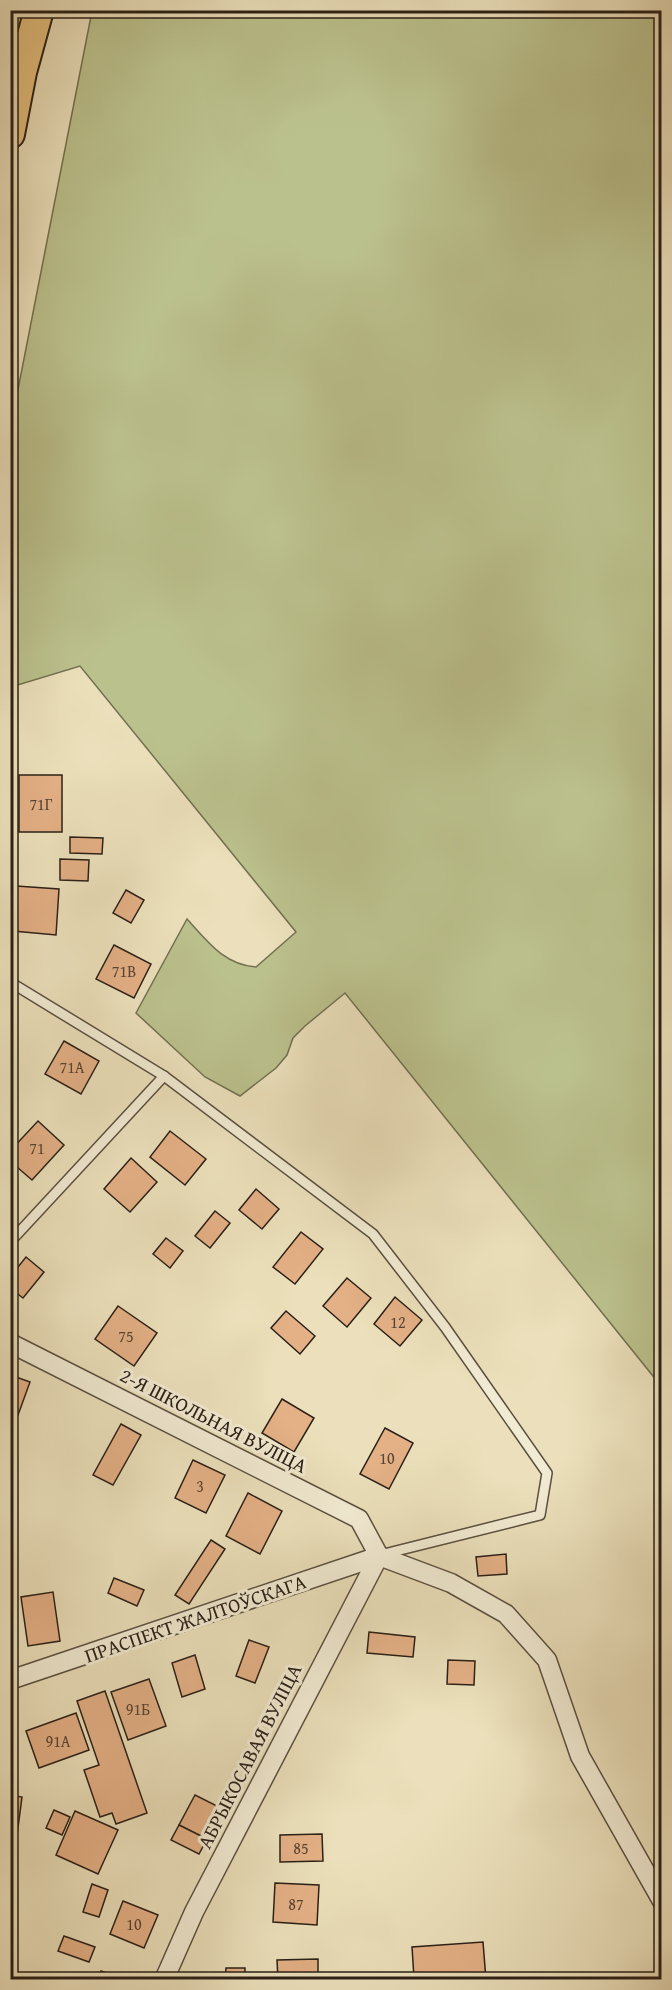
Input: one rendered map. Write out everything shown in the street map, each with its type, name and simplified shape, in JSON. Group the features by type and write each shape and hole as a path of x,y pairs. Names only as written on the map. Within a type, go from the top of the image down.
{"main road":[{"path":"10,134 22,72 39,10"}],"street":[{"name":"2-Я ШКОЛЬНАЯ ВУЛІЦА","path":"10,1343 359,1519 378,1556"},
{"name":"ПРАСПЕКТ ЖАЛТОЎСКАГА","path":"10,1680 378,1556"},
{"path":"378,1556 451,1583 506,1614 547,1660 580,1756 662,1901"},
{"name":"АБРЫКОСАВАЯ ВУЛІЦА","path":"164,1980 194,1912 378,1556"}],"lane":[{"path":"10,982 164,1076 374,1234 445,1327 547,1473 540,1515 378,1556"},
{"path":"10,1242 164,1076"}],"green space":[{"path":"92,11 661,11 661,1386 345,993 293,1038 287,1055 276,1068 240,1096 205,1077 136,1013 187,919 225,957 256,967 296,932 80,666 11,687 10,448 13,415"}],"building":[{"path":"19,775 62,775 62,832 19,832"},
{"path":"70,837 103,838 102,854 70,853"},
{"path":"60,859 89,860 88,881 60,880"},
{"path":"16,886 59,889 56,935 13,931"},
{"path":"126,890 144,900 131,923 113,913"},
{"path":"114,945 151,964 134,998 96,979"},
{"path":"64,1041 99,1061 81,1094 45,1074"},
{"path":"38,1121 64,1145 32,1180 10,1161 10,1151"},
{"path":"170,1131 206,1159 185,1185 150,1157"},
{"path":"131,1158 157,1182 130,1212 104,1189"},
{"path":"256,1189 279,1209 262,1229 239,1210"},
{"path":"215,1211 230,1223 210,1248 195,1236"},
{"path":"301,1232 323,1249 295,1284 273,1267"},
{"path":"166,1238 183,1251 170,1268 153,1254"},
{"path":"26,1257 44,1272 23,1298 10,1288 10,1277"},
{"path":"347,1278 371,1298 347,1327 323,1306"},
{"path":"395,1297 422,1320 400,1346 374,1324"},
{"path":"118,1306 157,1333 134,1366 95,1339"},
{"path":"286,1311 315,1336 300,1354 271,1328"},
{"path":"16,1377 30,1382 18,1415 10,1412 10,1392"},
{"path":"282,1399 314,1418 294,1452 262,1433"},
{"path":"121,1424 141,1435 113,1485 93,1475"},
{"path":"385,1428 413,1443 389,1489 360,1474"},
{"path":"193,1460 225,1475 206,1513 175,1498"},
{"path":"248,1493 282,1511 260,1554 226,1536"},
{"path":"211,1540 225,1549 189,1604 175,1595"},
{"path":"506,1554 507,1574 478,1576 476,1557"},
{"path":"114,1578 144,1590 137,1606 108,1593"},
{"path":"53,1592 60,1641 28,1646 21,1597"},
{"path":"369,1632 415,1637 413,1657 367,1653"},
{"path":"249,1640 269,1647 255,1683 236,1676"},
{"path":"195,1655 205,1689 182,1697 172,1663"},
{"path":"448,1660 475,1661 474,1685 447,1684"},
{"path":"149,1679 166,1726 128,1740 111,1692"},
{"path":"105,1691 147,1813 116,1824 112,1813 100,1817 84,1770 99,1765 77,1701"},
{"path":"76,1713 89,1750 39,1768 26,1731"},
{"path":"10,1795 22,1797 16,1843 10,1842"},
{"path":"195,1795 223,1809 207,1839 179,1825"},
{"path":"54,1810 70,1817 62,1835 46,1828"},
{"path":"75,1811 118,1830 98,1874 56,1855"},
{"path":"179,1825 207,1839 199,1854 171,1840"},
{"path":"322,1834 323,1861 280,1862 280,1835"},
{"path":"275,1883 319,1885 317,1925 273,1922"},
{"path":"92,1884 108,1890 99,1917 83,1912"},
{"path":"123,1901 158,1915 144,1948 110,1934"},
{"path":"64,1936 95,1947 89,1962 58,1951"},
{"path":"483,1942 486,1980 447,1980 447,1976 414,1978 412,1947"},
{"path":"318,1959 318,1980 278,1980 277,1960"},
{"path":"226,1968 245,1968 245,1980 225,1980"},
{"path":"101,1971 127,1980 98,1980"}]}
